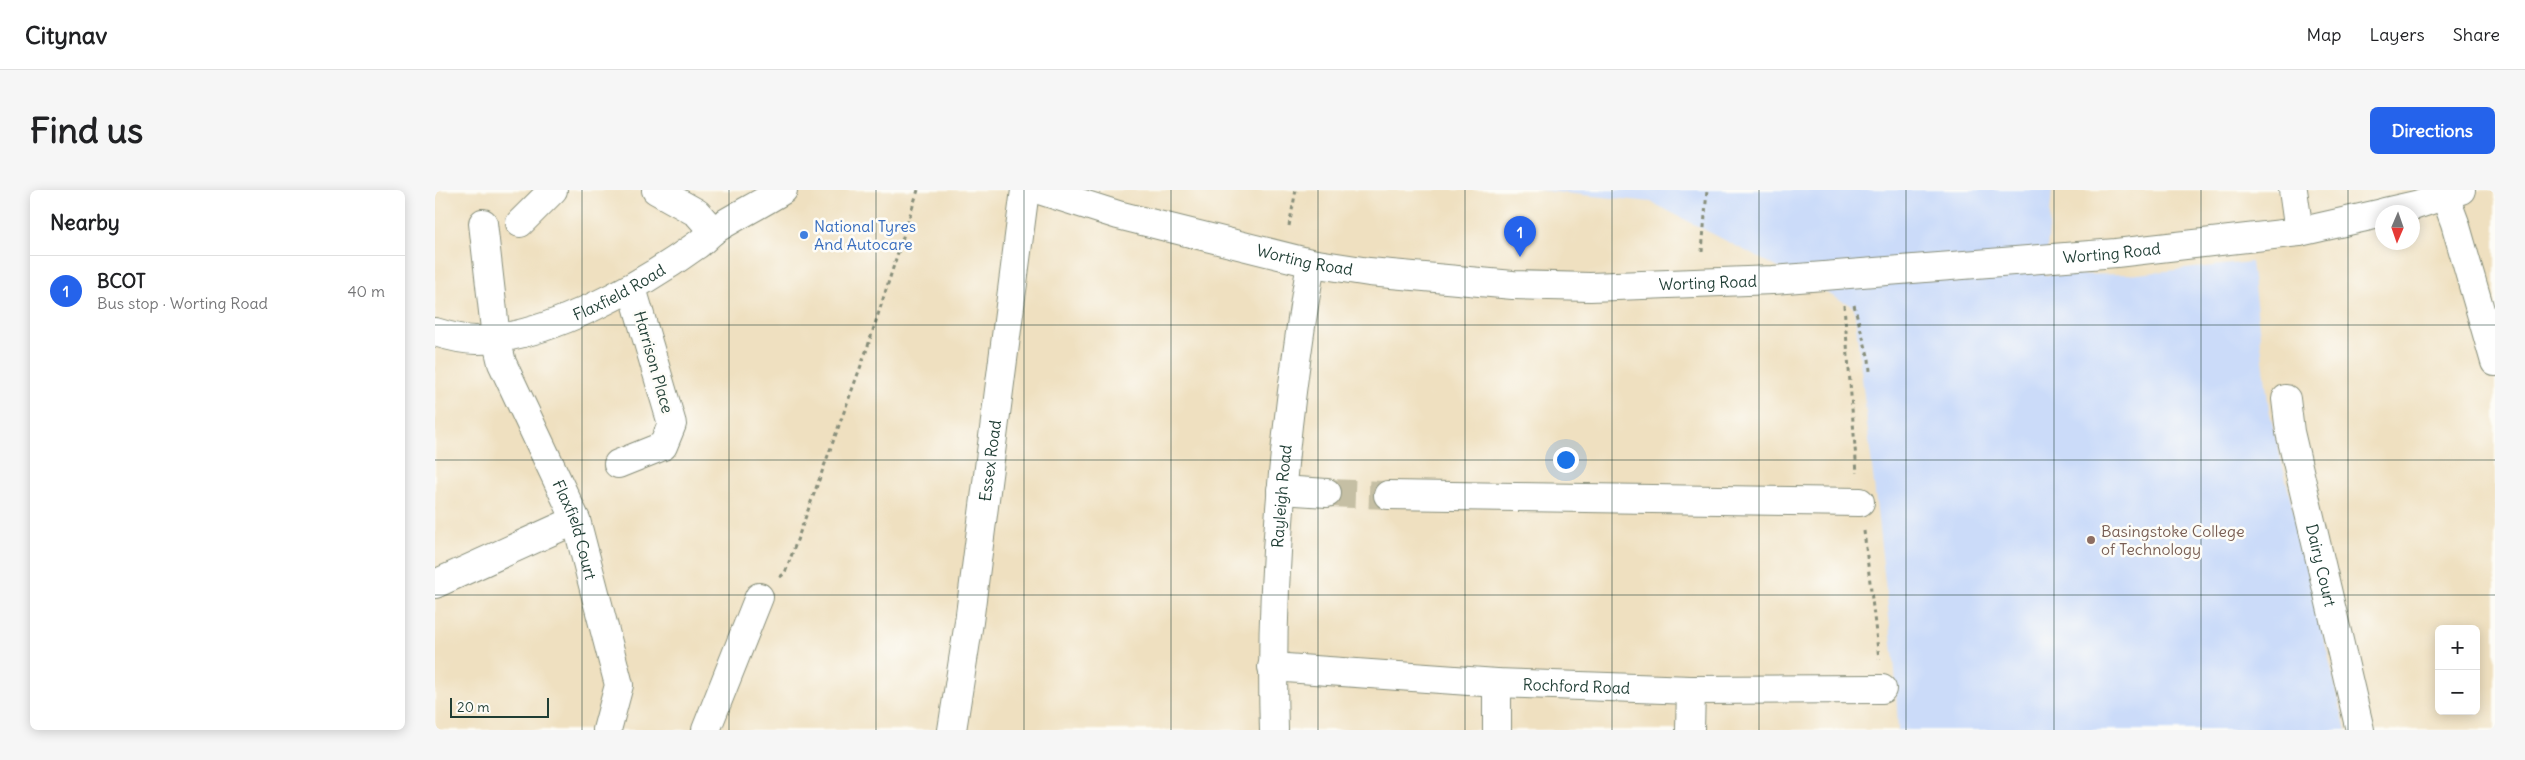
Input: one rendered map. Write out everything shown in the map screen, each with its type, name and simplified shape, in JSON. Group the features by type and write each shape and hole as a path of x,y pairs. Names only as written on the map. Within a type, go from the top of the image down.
{"street":[{"path":"520,223 553,190"},
{"path":"656,190 697,213 713,231"},
{"name":"Flaxfield Road","path":"435,332 451,337 475,340 496,338 574,316 632,288 698,245 713,231 783,190"},
{"name":"Essex Road","path":"952,730 969,622 1025,190"},
{"name":"Worting Road","path":"1039,190 1118,216 1311,263 1369,272 1504,284 1590,287 1773,280 2116,252 2299,232 2375,215"},
{"path":"2293,190 2299,232"},
{"path":"2453,193 2455,223 2495,362"},
{"name":"Worting Road","path":"2412,205 2453,193"},
{"name":"Flaxfield Court","path":"483,223 496,338 502,363 576,520 619,686 607,730"},
{"name":"Rayleigh Road","path":"1274,730 1272,667 1281,490 1311,263"},
{"name":"Harrison Place","path":"618,464 663,446 672,424 632,288"},
{"name":"Dairy Court","path":"2285,399 2289,432 2360,730"},
{"path":"1281,490 1327,493"},
{"path":"1388,495 1860,502"},
{"path":"435,584 576,520"},
{"path":"706,730 759,598"},
{"name":"Rochford Road","path":"1272,667 1497,683 1691,690 1882,689"},
{"path":"1497,683 1497,730"},
{"path":"1690,730 1691,690"}],"path":[{"path":"759,598 785,573 867,349 918,190"},
{"path":"1289,227 1297,190"},
{"path":"1702,252 1707,190"},
{"path":"1844,295 1860,502 1874,604 1882,689"},
{"path":"1854,300 1869,359 1870,371"}],"shaded area":[{"name":"Basingstoke College of Technology","path":"1535,190 2052,190 2045,275 2138,274 2251,262 2269,409 2346,730 1898,730 1895,670 1854,307 1651,202"}],"tunnel":[{"path":"1327,493 1388,495"}],"place":[{"name":"National Tyres And Autocare","path":"804,235"},
{"name":"BCOT","path":"1520,257"},
{"name":"Basingstoke College of Technology","path":"2091,540"}]}
